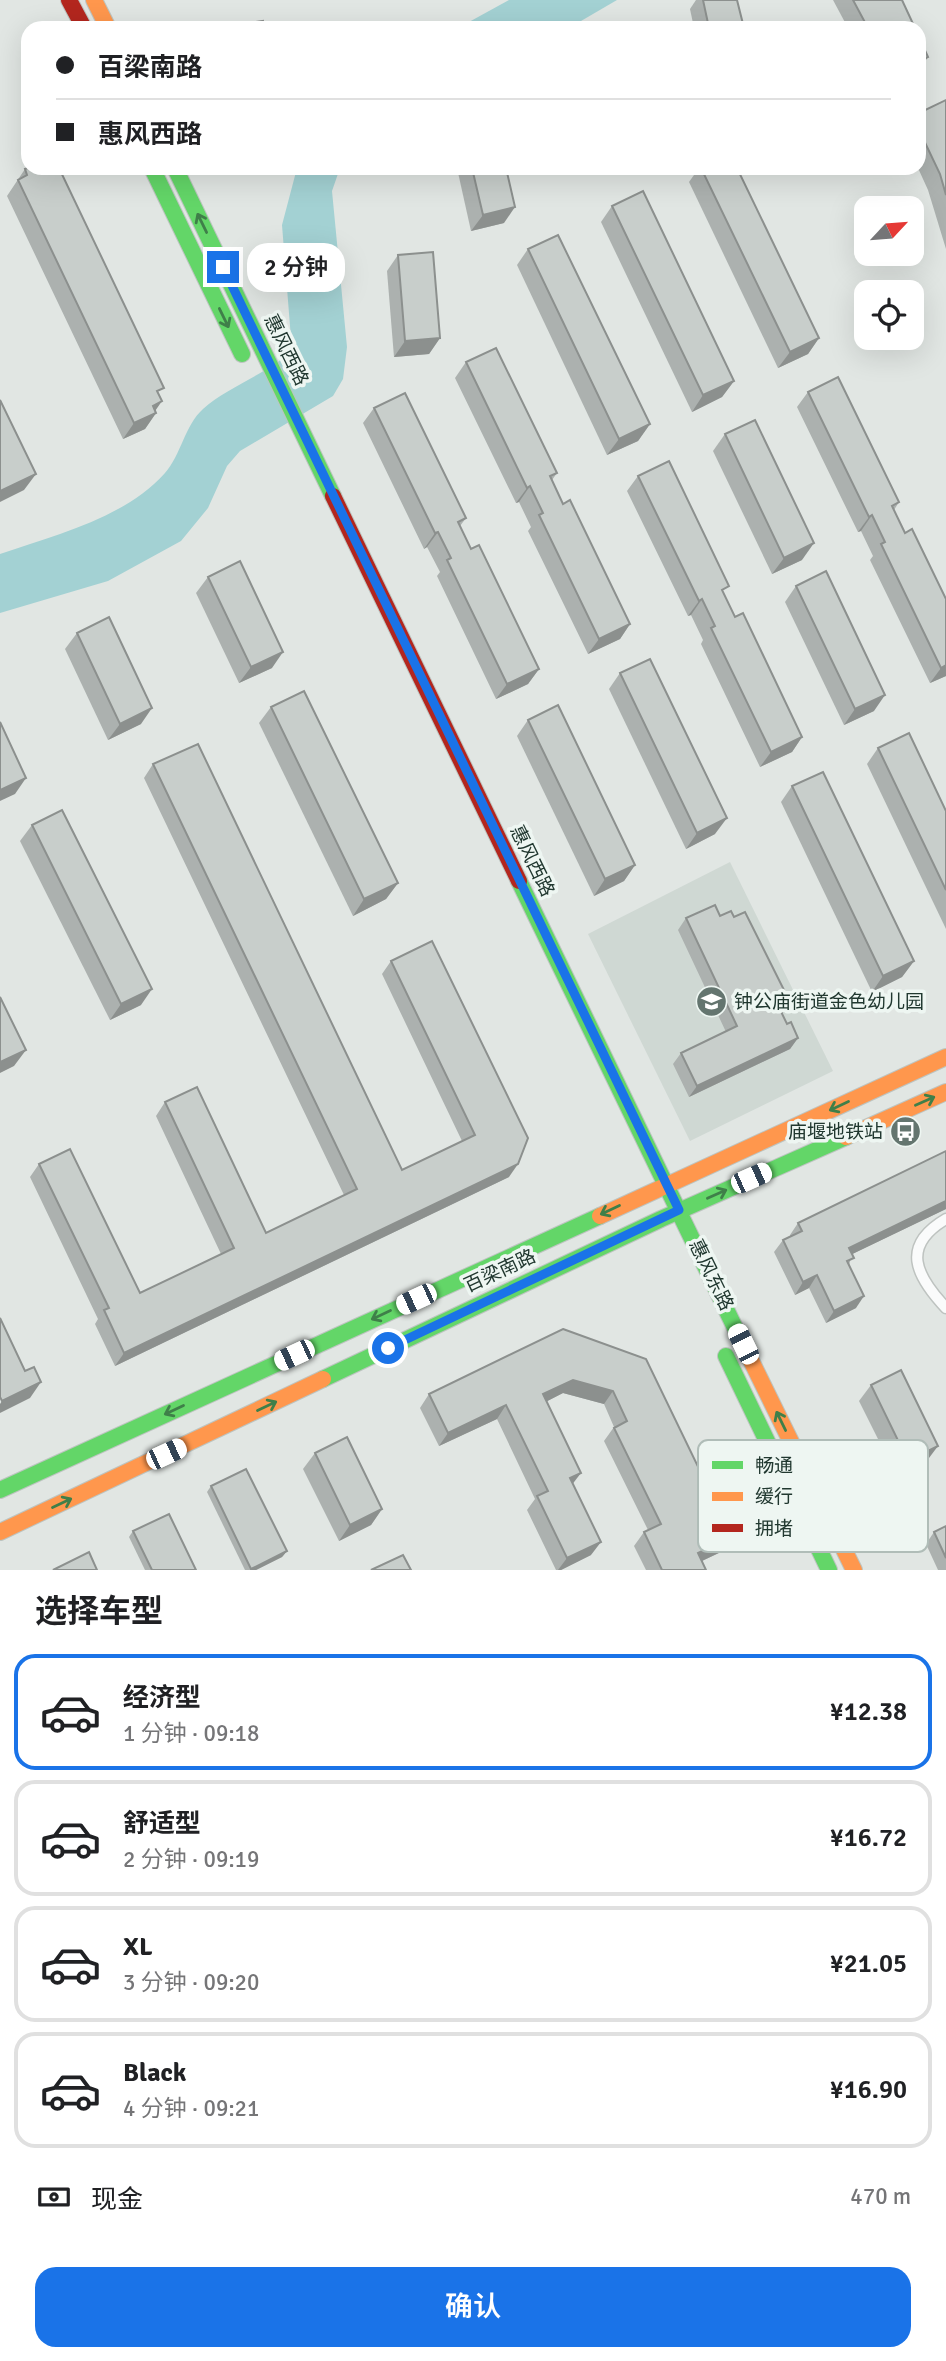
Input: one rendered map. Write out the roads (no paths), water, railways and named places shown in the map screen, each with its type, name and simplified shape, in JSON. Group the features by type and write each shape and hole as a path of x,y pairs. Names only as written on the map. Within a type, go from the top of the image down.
{"street":[{"path":"69,0 80,21"},
{"path":"94,0 104,21"},
{"path":"155,175 248,368"},
{"name":"惠风西路","path":"178,175 665,1185 791,1440"},
{"name":"百梁南路","path":"0,1490 644,1186 665,1185 946,1057"},
{"name":"百梁南路","path":"0,1532 664,1225 679,1210 946,1092"},
{"path":"644,1186 664,1225"},
{"path":"721,1344 767,1440"},
{"path":"820,1552 829,1570"},
{"name":"惠风西路","path":"845,1552 854,1570"}],"lane":[{"path":"946,1219 929,1229 920,1243 916,1264 927,1287 946,1308"}],"water":[{"path":"509,0 617,0 581,21 471,21"},
{"path":"295,175 338,175 332,191 347,347 343,379 333,396 240,451 227,466 208,508 181,541 108,581 0,613 0,554 88,523 130,502 149,489 170,466 192,423 203,409 292,351 282,225"}],"place":[{"name":"钟公庙街道金色幼儿园","path":"711,1002"},
{"name":"庙堰地铁站","path":"906,1132"}]}
